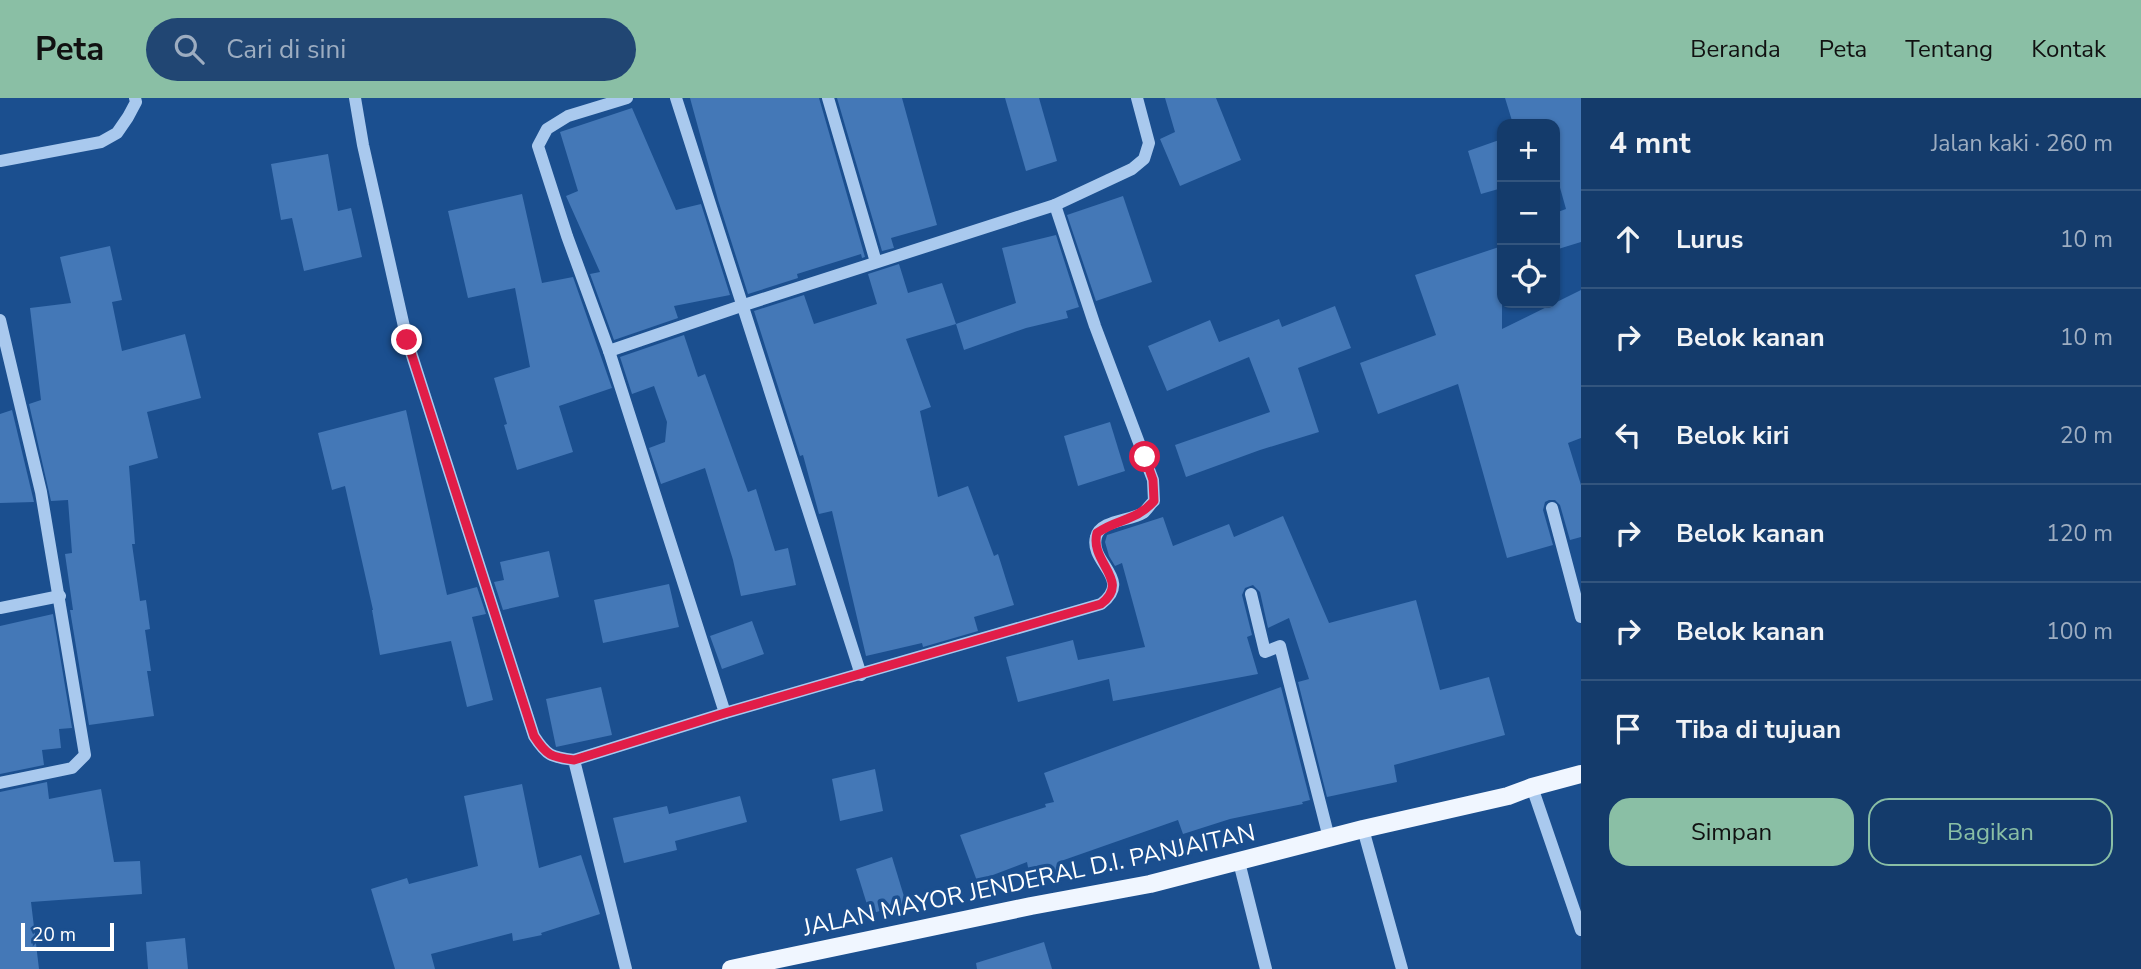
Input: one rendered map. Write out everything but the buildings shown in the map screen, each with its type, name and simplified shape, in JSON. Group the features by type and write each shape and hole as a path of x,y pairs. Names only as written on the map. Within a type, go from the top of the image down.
{"main road":[{"name":"JALAN MAYOR JENDERAL D.I. PANJAITAN","path":"732,969 1031,905 1150,884 1363,828 1507,796 1581,774"}],"street":[{"path":"0,161 101,142 117,133 136,102 135,98"},
{"path":"355,98 407,340 534,736 544,751 553,757 574,760 725,713 1101,604 1109,598 1113,588 1112,579 1096,550 1097,533 1105,527 1143,513 1154,501 1153,480 1095,326 1055,205"},
{"path":"627,98 568,116 547,129 538,146 609,351 725,713"},
{"path":"676,98 861,675"},
{"path":"828,98 876,262"},
{"path":"609,351 1055,205 1132,169 1144,159 1149,143 1137,98"},
{"path":"0,320 41,492 85,755 72,768 0,783"},
{"path":"1552,508 1581,617"},
{"path":"1251,594 1265,652 1280,646 1329,838"},
{"path":"0,608 60,596"},
{"path":"574,760 626,969"},
{"path":"1532,787 1581,930"},
{"path":"1363,828 1402,969"},
{"path":"1239,862 1266,969"}],"route":[{"path":"407,340 534,736 544,751 553,757 574,760 725,713 1101,604 1109,598 1113,588 1112,579 1096,550 1097,533 1105,527 1143,513 1154,501 1153,480 1145,457"}]}
